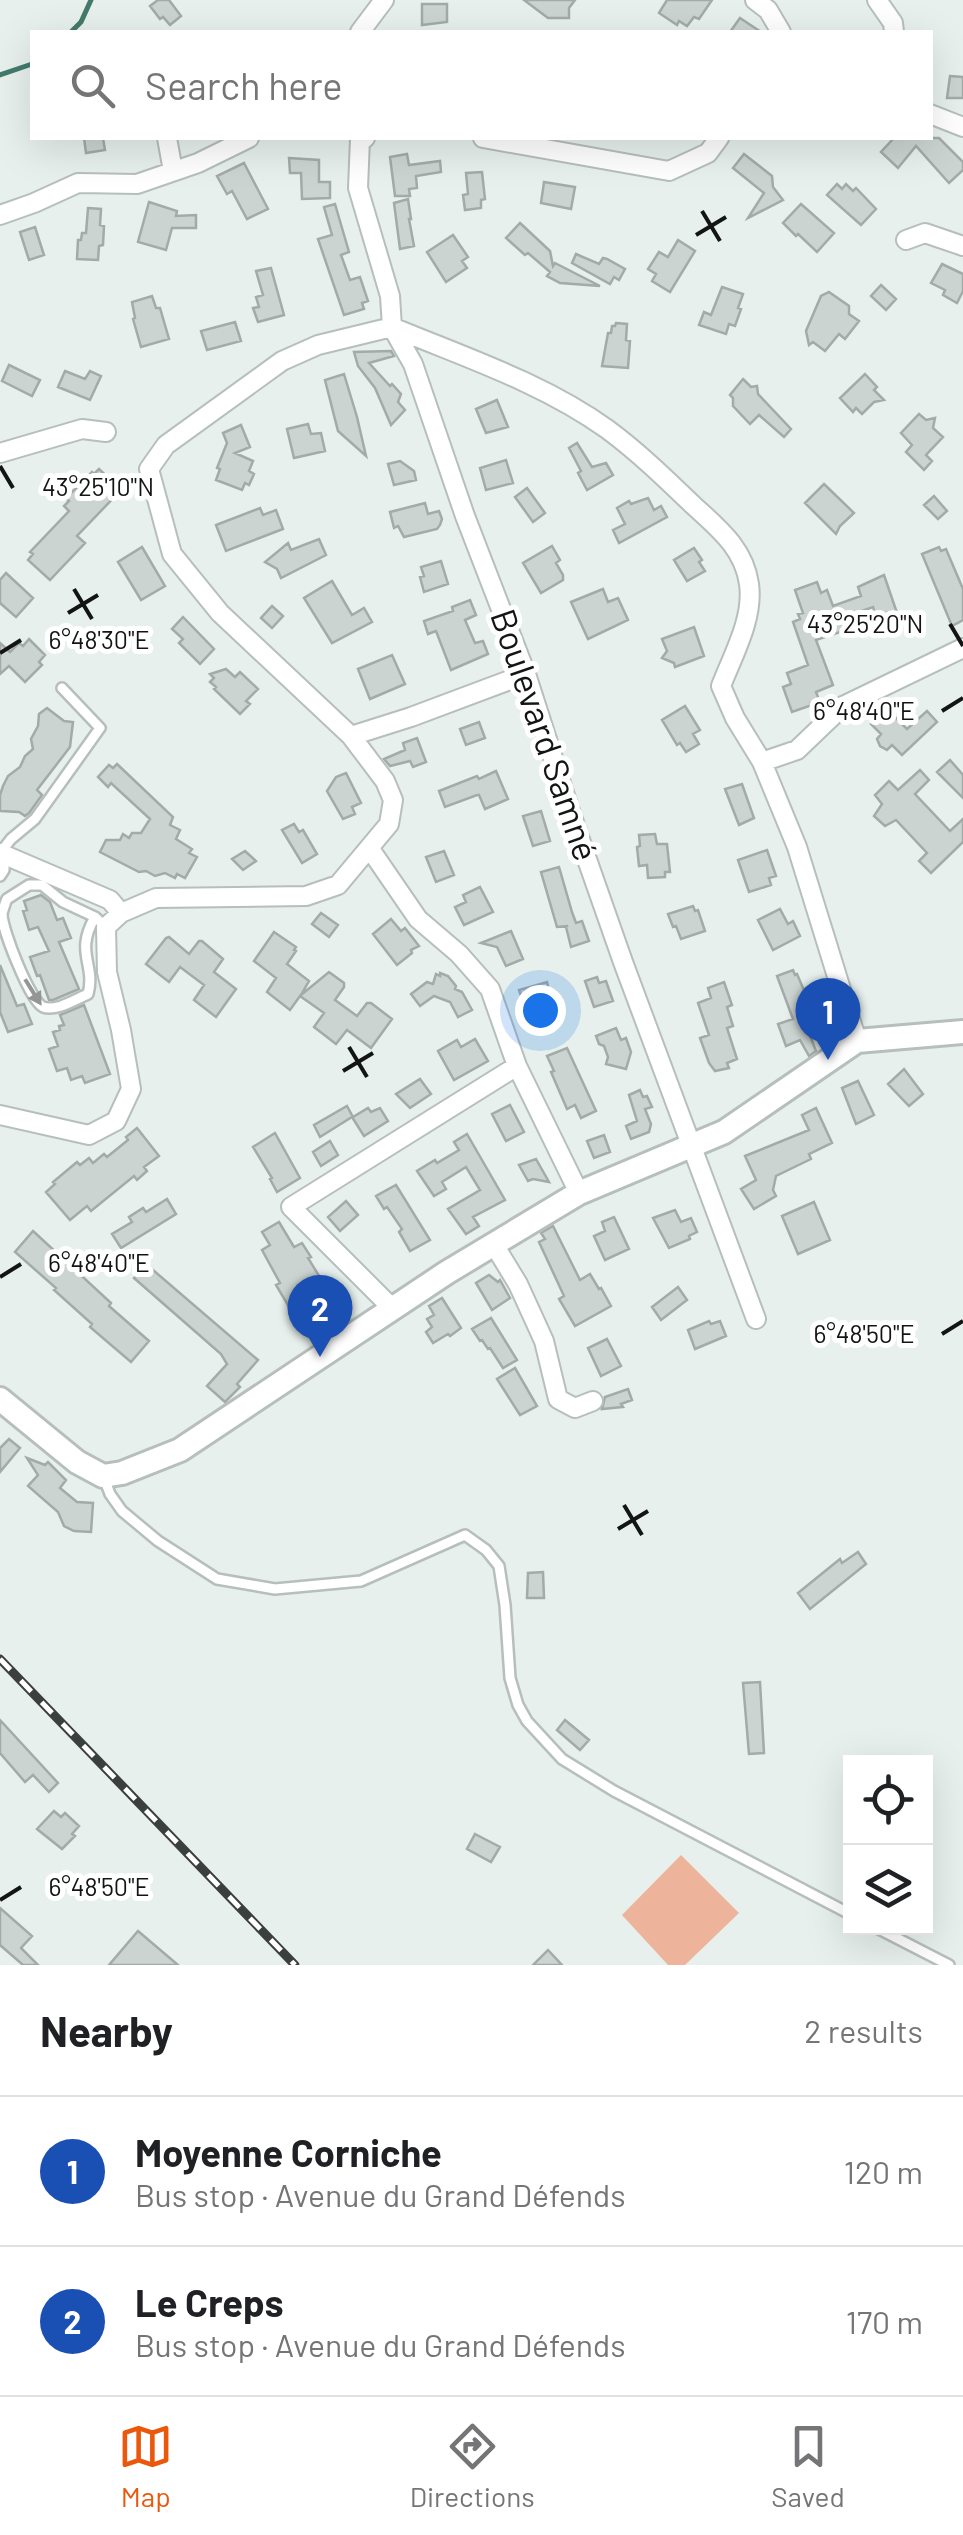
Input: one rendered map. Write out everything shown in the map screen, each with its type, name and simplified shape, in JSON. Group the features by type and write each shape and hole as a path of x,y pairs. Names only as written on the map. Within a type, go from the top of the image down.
{"street":[{"path":"362,30 384,0"},
{"path":"755,0 768,10 780,30"},
{"path":"877,0 894,30"},
{"path":"933,115 963,127"},
{"path":"167,140 173,171"},
{"path":"0,215 78,183 137,184 198,163 245,140"},
{"name":"Boulevard Samné","path":"360,140 358,188 390,296 392,327 412,364 526,674 622,962 756,1318"},
{"path":"494,140 669,171 708,153 718,140"},
{"path":"906,240 925,233 963,246"},
{"path":"0,1115 89,1135 116,1122 131,1089 100,922 156,898 306,896 338,885 388,824 393,800 351,736 220,613 172,554 150,469 166,444 282,361 318,345 392,327 511,378 608,429 725,534 742,558 750,597 746,620 721,686 762,762 797,847 857,1041"},
{"path":"0,453 82,430 106,432"},
{"path":"762,762 797,750 843,706 963,648"},
{"path":"351,736 526,674"},
{"path":"370,849 418,919 460,954 490,988 517,1066 579,1194"},
{"path":"1,854 110,900 120,913"},
{"path":"0,1398 77,1462 104,1476 122,1473 180,1450 493,1243 579,1194 724,1132 857,1041 963,1032"},
{"path":"392,1309 291,1207 517,1066"},
{"path":"493,1243 518,1284 544,1341 558,1399 575,1408 593,1401"}],"lane":[{"path":"0,876 4,870 1,854 11,839 34,818 100,728 62,688"},
{"path":"29,885 42,885 63,902 100,922 85,941 84,956 91,982 88,994 54,1008 42,1006 31,995 10,942 2,914 7,899 29,885"},
{"path":"104,1476 122,1511 217,1579 275,1589 361,1581 465,1535 486,1550 499,1566 506,1605 510,1678 518,1706 562,1759 614,1791 843,1910"},
{"path":"890,1935 949,1965"}],"shaded area":[{"path":"681,1855 739,1913 685,1965 668,1965 622,1915"}],"building":[{"path":"158,0 169,0 181,16 170,25 163,17 160,19 150,6"},
{"path":"524,0 575,0 569,8 569,18 548,18"},
{"path":"667,0 712,0 699,19 694,17 687,26 679,21 677,25 659,13"},
{"path":"422,4 447,4 447,22 422,25"},
{"path":"740,18 758,30 731,30"},
{"path":"950,76 963,77 963,98 947,98"},
{"path":"939,138 963,162 963,170 949,183 916,146 898,168 881,152 892,140"},
{"path":"84,140 103,140 105,150 86,153"},
{"path":"407,154 409,165 440,161 441,172 416,176 417,188 409,189 410,196 395,196 390,157"},
{"path":"744,154 772,176 773,187 783,200 748,218 764,193 733,168"},
{"path":"289,158 319,160 319,182 330,182 330,198 302,199 301,173 290,173"},
{"path":"244,163 268,209 247,219 232,191 227,194 217,176"},
{"path":"482,172 485,199 481,200 481,208 465,210 466,173"},
{"path":"544,182 575,187 571,209 541,203"},
{"path":"837,184 842,189 846,184 853,191 856,188 876,209 861,225 827,195"},
{"path":"408,199 414,246 400,249 394,203"},
{"path":"149,202 177,211 176,216 196,215 196,228 172,228 166,250 138,242"},
{"path":"335,204 349,252 341,255 350,280 360,277 368,301 362,303 364,309 344,315 318,239 332,235 324,207"},
{"path":"801,204 834,233 817,252 783,223"},
{"path":"88,208 101,209 103,245 99,246 98,260 77,259 78,240 86,233"},
{"path":"520,223 550,251 553,266 555,263 600,286 560,283 547,276 550,272 506,238"},
{"path":"35,227 44,255 29,260 20,232"},
{"path":"453,235 468,257 462,261 467,268 446,282 427,252"},
{"path":"678,240 695,251 670,292 652,281 656,274 648,269 659,252 668,257"},
{"path":"576,254 599,264 607,259 625,269 619,280 614,277 610,284 572,263"},
{"path":"942,264 963,274 963,291 957,303 931,283"},
{"path":"271,268 284,315 258,322 253,308 259,307 256,297 263,295 256,271"},
{"path":"881,285 896,299 886,310 871,296"},
{"path":"722,287 743,294 735,326 729,324 726,334 699,325 704,312 711,315"},
{"path":"829,292 849,306 849,314 859,321 845,339 839,334 825,351 813,342 809,345 806,331 821,296"},
{"path":"152,296 156,308 160,308 169,339 141,347 132,302"},
{"path":"235,322 241,341 207,350 201,331"},
{"path":"616,323 627,324 628,368 602,366 608,333"},
{"path":"391,351 394,356 369,363 401,394 398,402 405,410 391,425 354,352"},
{"path":"9,365 40,380 32,396 2,381"},
{"path":"65,371 85,379 90,371 101,376 90,400 58,387"},
{"path":"344,374 366,456 338,431 325,380"},
{"path":"865,374 884,400 874,402 862,414 856,408 853,412 840,398"},
{"path":"743,379 751,387 757,386 758,394 791,429 784,437 759,415 750,424 733,406 730,395"},
{"path":"497,400 508,427 486,433 476,409"},
{"path":"919,414 926,420 935,418 933,428 943,437 926,455 932,461 924,470 906,452 912,445 901,433"},
{"path":"308,424 311,434 321,433 325,451 294,458 287,429"},
{"path":"241,425 250,447 235,453 253,461 249,471 254,474 242,490 216,480 227,443 223,433"},
{"path":"577,443 592,467 606,463 613,475 587,490 569,448"},
{"path":"506,460 513,483 486,490 480,468"},
{"path":"400,461 414,471 416,480 394,485 388,464"},
{"path":"99,469 121,490 77,536 85,543 50,580 28,560 33,554 30,552 69,511 64,506 69,501 66,498"},
{"path":"824,484 854,513 836,534 805,503"},
{"path":"527,488 545,513 533,522 515,497"},
{"path":"934,496 947,511 938,519 924,505"},
{"path":"648,498 654,510 661,506 667,517 619,543 613,530 625,524 617,508"},
{"path":"425,503 428,514 439,511 440,525 404,537 398,526 394,528 390,512"},
{"path":"260,508 263,515 276,510 283,529 226,551 216,525"},
{"path":"319,539 326,555 281,578 277,569 265,562 288,543 291,550"},
{"path":"552,546 560,560 556,563 563,580 541,593 523,563"},
{"path":"142,547 165,586 141,600 118,562"},
{"path":"939,547 941,551 946,549 963,589 963,620 952,626 922,554"},
{"path":"694,548 705,571 687,581 674,560"},
{"path":"441,561 448,584 424,592 421,567"},
{"path":"6,573 33,598 16,617 0,603 0,580"},
{"path":"884,575 896,610 876,616 873,607 847,616 852,628 816,640 833,685 816,692 819,700 812,705 792,712 783,687 791,684 787,673 808,665 793,622 803,613 795,590 817,582 821,593 827,590 833,606 861,596 858,587"},
{"path":"332,581 352,615 364,608 372,622 332,643 304,598"},
{"path":"603,589 608,602 618,598 628,620 588,639 571,602"},
{"path":"470,600 476,615 465,620 475,643 483,641 488,654 451,670 436,631 428,634 424,621"},
{"path":"272,606 283,616 272,628 261,618"},
{"path":"183,617 214,649 200,664 179,643 183,639 172,629"},
{"path":"694,627 704,656 675,667 662,658 667,651 662,639"},
{"path":"29,639 45,655 39,662 42,665 25,682 9,666 0,674 0,643 10,652"},
{"path":"392,655 405,684 370,699 358,669"},
{"path":"226,669 235,677 240,672 258,689 240,714 210,682 214,678 210,674"},
{"path":"685,706 700,730 693,734 699,744 686,752 662,720"},
{"path":"47,708 64,721 73,722 70,747 37,790 42,795 29,813 25,816 0,811 3,786 33,749 31,739 39,714"},
{"path":"886,708 907,729 927,711 937,722 902,755 892,745 887,750 880,746 877,739 881,734 871,724"},
{"path":"479,722 485,738 466,745 460,729"},
{"path":"417,738 426,762 413,767 410,761 390,766 384,759 405,750 403,743"},
{"path":"950,760 963,775 963,798 937,772"},
{"path":"117,764 173,817 170,825 180,830 176,839 197,857 185,878 139,872 100,852 106,840 141,833 150,819 111,783 108,787 98,777 109,765 113,768"},
{"path":"920,770 929,780 915,794 950,831 963,819 963,842 931,873 919,861 927,853 896,820 885,826 874,816 882,804 875,795 889,781 898,790"},
{"path":"496,771 508,799 485,809 477,795 445,807 439,791"},
{"path":"346,773 361,803 352,807 355,814 343,819 327,791 336,777"},
{"path":"742,784 754,818 739,825 725,789"},
{"path":"541,811 550,841 533,846 523,816"},
{"path":"294,824 299,832 303,830 317,854 302,863 282,830"},
{"path":"655,834 657,844 667,844 670,872 665,872 665,877 648,878 647,865 639,866 637,847 639,835"},
{"path":"767,850 776,876 769,878 771,885 749,892 738,860"},
{"path":"245,851 256,861 243,870 232,859"},
{"path":"444,851 454,875 436,882 426,857"},
{"path":"559,867 576,923 582,921 589,941 571,947 568,926 557,927 541,872"},
{"path":"480,887 493,912 464,925 455,907 466,902 463,895"},
{"path":"41,895 50,902 57,920 63,918 71,938 59,942 79,989 53,1000 49,1000 30,957 49,951 38,927 29,930 23,911 27,910 24,901"},
{"path":"693,906 705,931 681,939 668,914"},
{"path":"780,909 788,924 793,921 800,936 773,950 758,920"},
{"path":"321,913 338,925 329,937 312,924"},
{"path":"391,919 401,931 405,928 419,946 397,965 373,934"},
{"path":"511,931 523,959 506,966 497,947 481,943"},
{"path":"274,932 296,947 287,964 309,981 301,995 329,972 344,983 335,1000 357,1016 371,1003 392,1019 371,1048 347,1030 336,1044 314,1027 324,1013 300,996 290,1010 267,992 276,978 254,961"},
{"path":"169,937 189,954 202,941 223,959 214,972 236,989 216,1017 194,1000 204,985 180,967 169,982 146,964"},
{"path":"0,965 17,1006 24,1004 32,1024 8,1032 0,1012"},
{"path":"793,970 818,1023 807,1028 816,1051 809,1056 800,1040 786,1046 778,1024 793,1019 777,976"},
{"path":"440,973 462,992 472,1010 458,1017 450,1002 434,996 420,1006 411,994 427,982 433,984"},
{"path":"597,977 599,983 606,981 613,1001 594,1007 585,981"},
{"path":"547,982 556,1017 531,1024 519,990"},
{"path":"724,982 732,1005 727,1007 733,1026 727,1028 737,1059 727,1063 729,1068 715,1071 700,1038 709,1035 698,1003 711,998 708,988"},
{"path":"84,1005 110,1074 85,1083 82,1076 71,1080 67,1068 57,1071 49,1049 58,1046 53,1032 64,1025 60,1015"},
{"path":"616,1028 621,1040 626,1038 631,1052 626,1069 606,1064 608,1057 596,1036"},
{"path":"475,1039 488,1061 454,1080 438,1051 457,1040 461,1047"},
{"path":"567,1048 596,1111 581,1118 575,1105 567,1109 547,1056"},
{"path":"904,1069 923,1094 909,1106 888,1084"},
{"path":"420,1079 431,1094 410,1108 396,1094"},
{"path":"858,1081 874,1115 856,1124 842,1088"},
{"path":"640,1090 652,1107 645,1109 651,1124 649,1132 631,1139 626,1126 637,1121 629,1095"},
{"path":"510,1105 524,1132 506,1141 492,1114"},
{"path":"347,1106 353,1117 368,1108 371,1112 380,1108 388,1121 364,1136 352,1117 320,1137 314,1125"},
{"path":"816,1108 832,1143 809,1154 811,1159 776,1176 776,1196 754,1209 741,1189 756,1180 745,1156 809,1130 802,1115"},
{"path":"137,1128 159,1156 144,1167 147,1171 137,1180 134,1176 91,1211 87,1206 70,1220 46,1192 53,1182 77,1162 80,1165 89,1158 93,1163 104,1154 107,1157"},
{"path":"275,1133 300,1178 277,1192 253,1147"},
{"path":"467,1134 505,1200 473,1217 479,1226 466,1234 448,1209 480,1190 466,1167 442,1182 446,1189 434,1196 417,1171 459,1150 454,1142"},
{"path":"604,1135 610,1152 594,1158 587,1141"},
{"path":"330,1141 338,1155 321,1166 313,1152"},
{"path":"536,1159 549,1182 528,1181 519,1165"},
{"path":"396,1185 430,1240 410,1251 399,1232 402,1229 376,1196"},
{"path":"167,1199 176,1214 121,1248 112,1234 132,1222 129,1217 143,1208 146,1212"},
{"path":"346,1201 358,1215 340,1231 328,1217"},
{"path":"814,1202 830,1240 798,1254 782,1216"},
{"path":"675,1210 681,1222 691,1218 697,1232 669,1248 653,1218"},
{"path":"614,1217 629,1249 605,1260 594,1236 605,1231 602,1222"},
{"path":"279,1222 294,1247 302,1243 329,1292 295,1317 262,1250 270,1245 262,1232"},
{"path":"553,1226 580,1280 590,1274 611,1306 575,1326 559,1299 564,1296 539,1242 545,1239 541,1233"},
{"path":"33,1231 149,1341 131,1362 15,1252"},
{"path":"146,1264 258,1360 225,1402 207,1386 227,1364 221,1354 134,1278"},
{"path":"489,1275 500,1280 510,1298 492,1310 476,1283"},
{"path":"678,1287 687,1300 661,1320 652,1307"},
{"path":"442,1298 461,1328 433,1343 426,1332 432,1327 427,1319 434,1315 429,1306"},
{"path":"491,1318 517,1360 503,1368 472,1329"},
{"path":"720,1321 726,1336 695,1349 688,1330"},
{"path":"607,1339 621,1366 601,1376 588,1348"},
{"path":"515,1368 537,1406 520,1415 497,1379"},
{"path":"628,1389 632,1400 621,1404 623,1407 602,1409 605,1397"},
{"path":"9,1439 20,1448 0,1472 0,1448"},
{"path":"27,1458 45,1465 48,1462 66,1480 60,1488 77,1502 93,1503 91,1532 64,1526 58,1512 28,1486 38,1475"},
{"path":"858,1552 866,1564 810,1609 798,1593 840,1559 842,1563"},
{"path":"543,1572 544,1598 527,1598 528,1573"},
{"path":"760,1682 764,1753 749,1754 743,1683"},
{"path":"0,1720 58,1783 49,1792 33,1775 25,1782 0,1753"},
{"path":"565,1720 589,1740 580,1750 557,1730"},
{"path":"54,1811 61,1817 65,1813 79,1826 62,1849 37,1829"},
{"path":"475,1834 500,1847 491,1862 467,1849"},
{"path":"0,1908 32,1936 21,1948 38,1965 23,1965 0,1945"},
{"path":"138,1931 178,1965 109,1965"},
{"path":"548,1950 562,1965 533,1965"}],"waterway":[{"path":"73,30 91,0"},
{"path":"0,75 30,65"}],"railway":[{"path":"0,1659 295,1965"}],"place":[{"name":"Moyenne Corniche","path":"828,1060"},
{"name":"Le Creps","path":"320,1357"}]}
